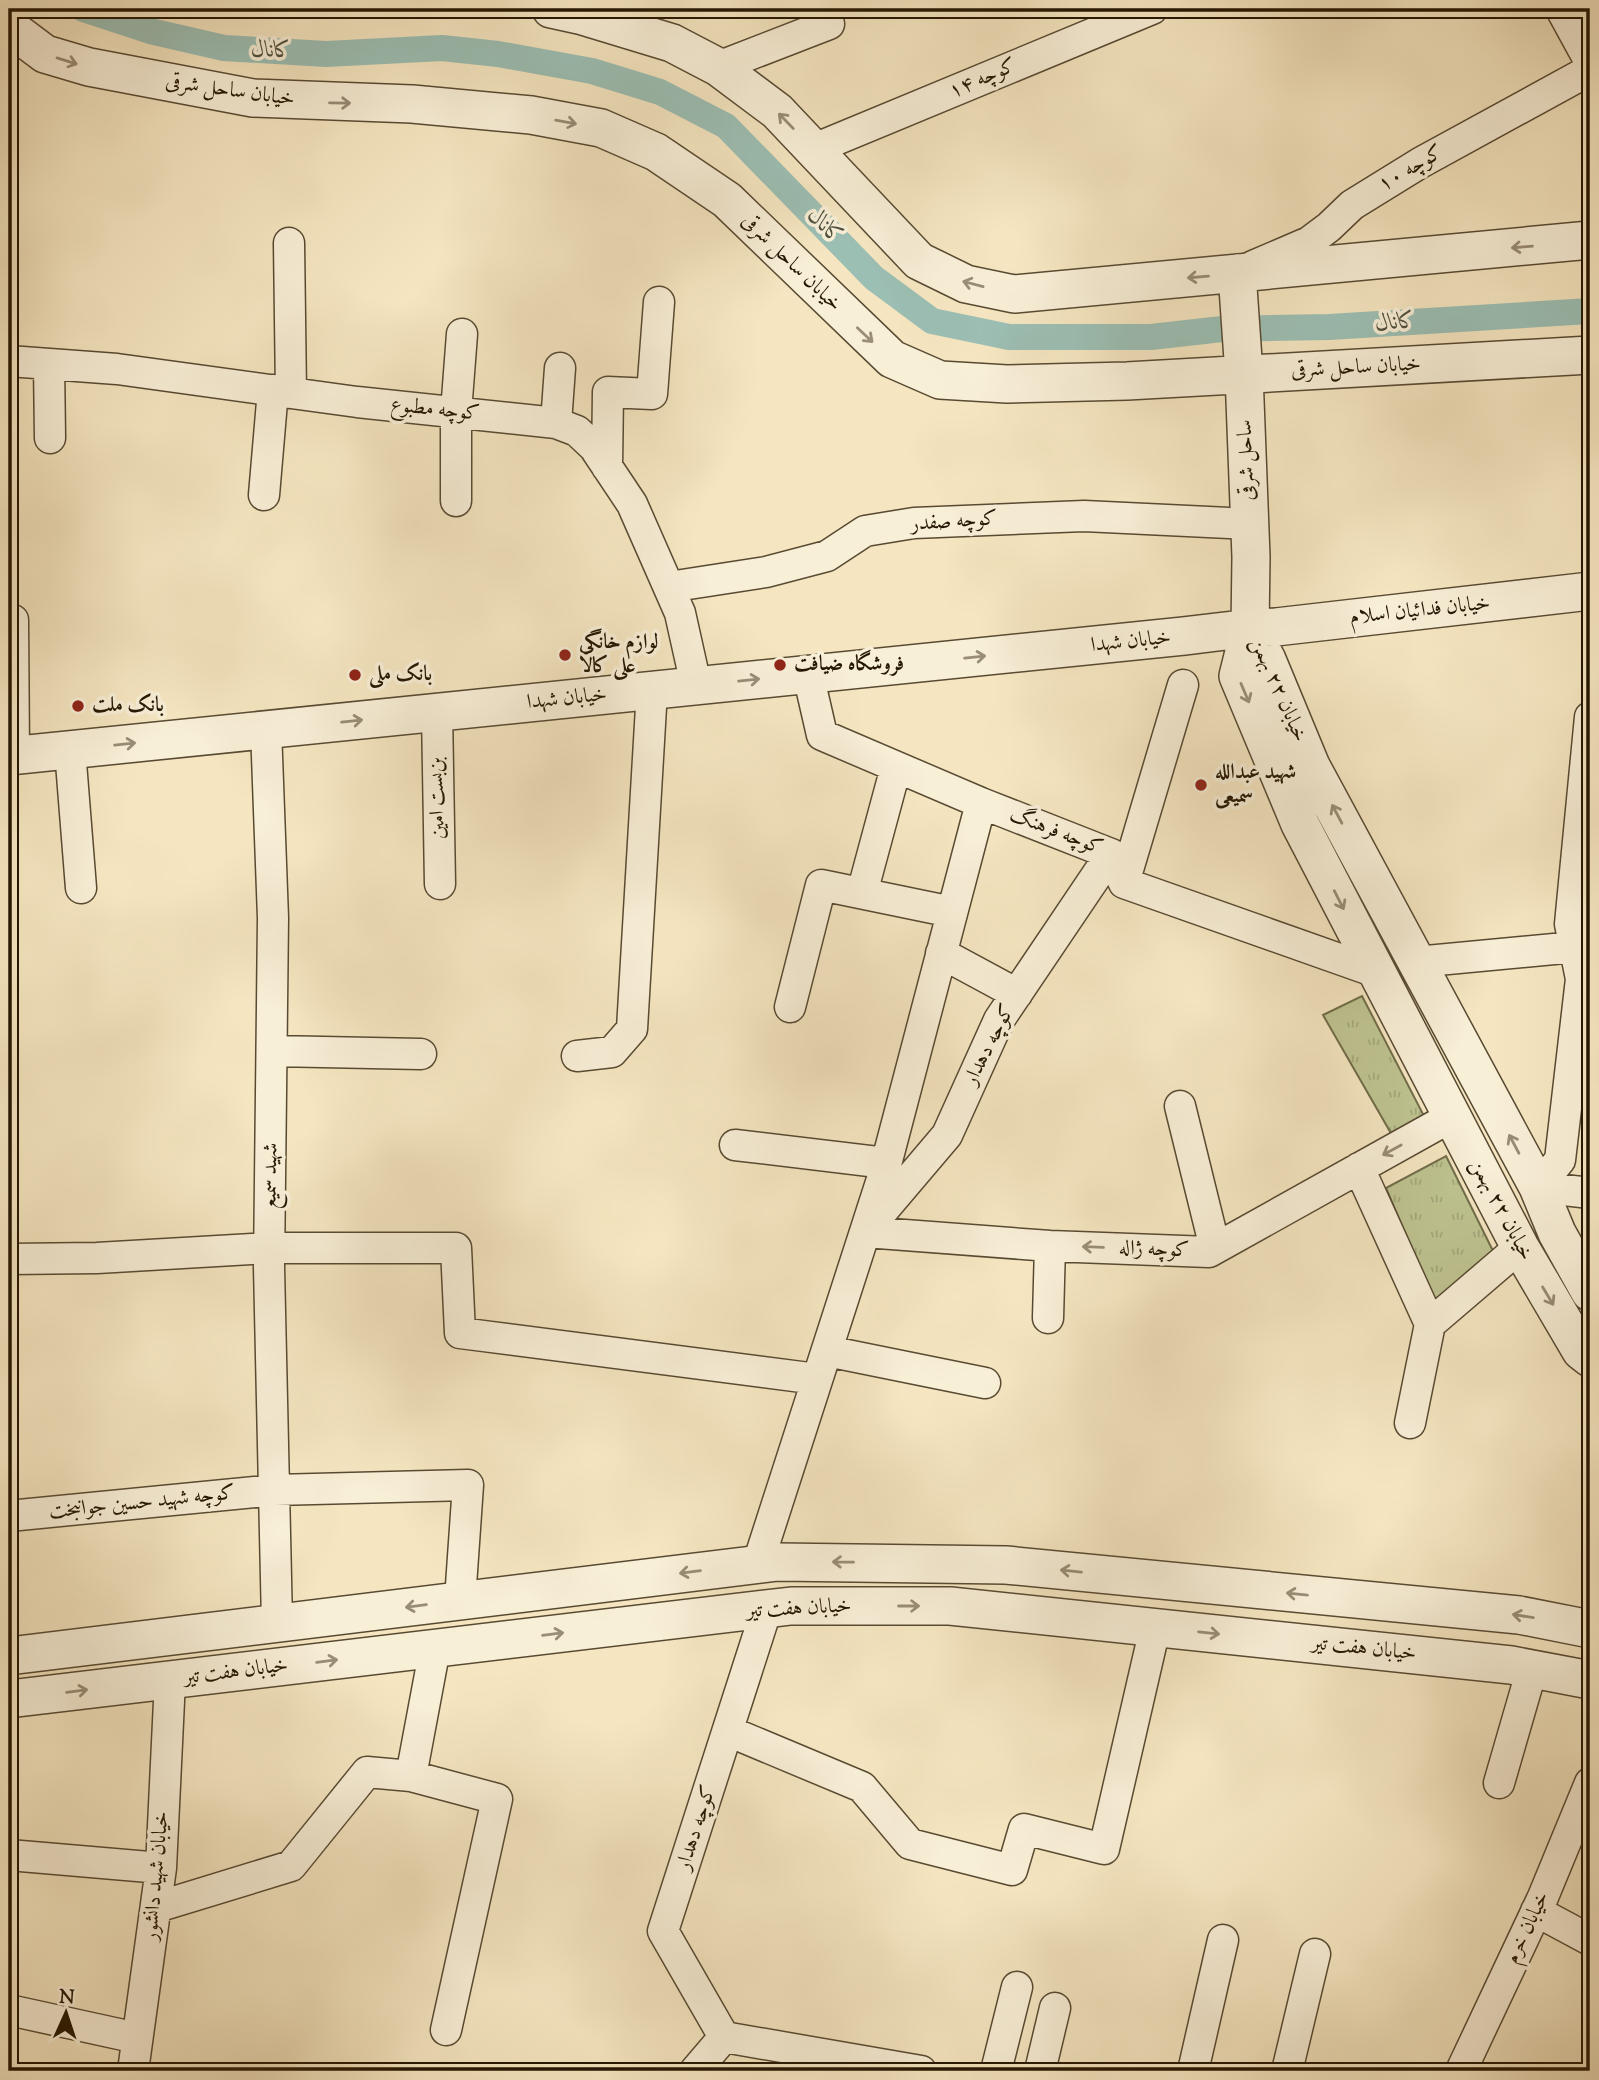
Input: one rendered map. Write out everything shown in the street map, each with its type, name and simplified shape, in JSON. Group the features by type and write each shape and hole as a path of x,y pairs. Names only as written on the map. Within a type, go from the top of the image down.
{"street":[{"path":"551,9 672,43 718,67 777,111 919,261 966,284 1014,293 1238,283 1590,240"},
{"name":"کوچه ۱۴","path":"814,149 1152,9"},
{"path":"1561,9 1590,62"},
{"path":"718,67 829,24"},
{"name":"خیابان ساحل شرقی","path":"9,27 45,54 89,67 253,99 411,104 531,116 601,128 656,152 727,200 892,359 940,380 1020,384 1127,381 1243,366 1590,355"},
{"name":"کوچه ۱۰","path":"1238,283 1309,242 1352,205 1420,163 1590,70"},
{"path":"264,495 282,391 289,243"},
{"name":"ساحل شرقی","path":"1238,283 1250,524 1250,628"},
{"path":"607,467 608,392 652,394 659,302"},
{"path":"456,501 456,412 463,334"},
{"name":"کوچه مطبوع","path":"9,360 117,369 556,423 577,431 594,447 632,505 680,612 696,685"},
{"path":"49,364 50,438"},
{"path":"556,423 560,368"},
{"name":"کوچه صفدر","path":"669,587 778,569 827,556 865,531 914,523 1084,516 1250,524"},
{"name":"خیابان فدائیان اسلام","path":"1250,628 1590,591"},
{"path":"11,755 13,620"},
{"name":"خیابان شهدا","path":"11,755 1250,628"},
{"name":"خیابان ۲۲ بهمن","path":"1250,628 1267,660 1311,766 1538,1187 1557,1233 1590,1292"},
{"name":"خیابان ۲۲ بهمن","path":"1250,628 1238,676 1300,824 1520,1247 1581,1351 1590,1358"},
{"name":"کوچه فرهنگ","path":"808,674 822,735 981,803 1111,854 1124,883"},
{"path":"1183,685 1124,883 1376,972"},
{"path":"577,1056 612,1052 632,1029 652,690"},
{"name":"بن‌بست امین","path":"437,712 440,884"},
{"path":"1538,1187 1560,1160 1586,979 1570,924 1590,717"},
{"name":"شهید سمیع","path":"266,729 272,892 270,1248 277,1623"},
{"path":"70,750 81,888"},
{"path":"862,893 896,767"},
{"name":"کوچه دهدار","path":"758,1563 886,1163 981,803"},
{"name":"کوچه دهدار","path":"865,1233 947,1135 999,1020 1111,854"},
{"path":"790,1007 821,885 952,912"},
{"path":"1416,962 1575,947"},
{"path":"941,953 1017,994"},
{"path":"273,1051 421,1054"},
{"path":"1180,1106 1215,1248"},
{"name":"کوچه ژاله","path":"865,1233 1050,1246 1209,1252 1451,1117"},
{"path":"735,1144 886,1163"},
{"path":"1359,1168 1430,1324 1410,1423"},
{"path":"1538,1187 1590,1193"},
{"path":"1048,1318 1050,1246"},
{"path":"1430,1324 1520,1247"},
{"path":"9,1259 97,1258 270,1248 456,1248 460,1333 817,1379"},
{"path":"827,1351 985,1383"},
{"name":"کوچه شهید حسین جوانبخت","path":"9,1516 275,1490 468,1485 460,1600"},
{"name":"خیابان هفت تیر","path":"9,1656 778,1562 1006,1564 1519,1615 1590,1629"},
{"name":"خیابان هفت تیر","path":"9,1699 791,1606 950,1606 1532,1669 1590,1680"},
{"name":"کوچه دهدار","path":"724,2037 663,1931 767,1608"},
{"path":"728,1731 862,1787 910,1844 1012,1870 1024,1829 1104,1850 1155,1628"},
{"path":"170,1680 171,1636"},
{"path":"411,1776 435,1648"},
{"path":"1499,1783 1532,1669"},
{"name":"خیابان شهید دانشور","path":"133,2071 157,1907 170,1680"},
{"path":"157,1907 291,1866 367,1772 411,1776 497,1799 446,2030"},
{"name":"خیابان خرم","path":"1461,2071 1536,1911 1581,1833 1590,1783"},
{"path":"9,1854 160,1868"},
{"path":"1536,1911 1590,1940"},
{"path":"1194,2071 1223,1940"},
{"path":"1287,2071 1315,1954"},
{"path":"996,2071 1017,1987"},
{"path":"1040,2071 1055,2008"},
{"path":"9,2010 138,2038"},
{"path":"695,2071 724,2037 921,2071"}],"green space":[{"path":"1362,996 1424,1116 1392,1135 1323,1015"},
{"path":"1446,1156 1497,1259 1435,1303 1386,1188"}],"waterway":[{"name":"کانال","path":"83,9 150,31 224,48 326,54 442,48 498,54 592,71 660,92 726,126 874,278 932,321 1009,337 1151,337 1222,329 1329,327 1590,311"}],"place":[{"name":"لوازم خانگی علی کالا","path":"565,655"},
{"name":"فروشگاه ضیافت","path":"780,665"},
{"name":"بانک ملی","path":"355,675"},
{"name":"بانک ملت","path":"78,706"},
{"name":"شهید عبدالله سمیعی","path":"1201,785"}]}
